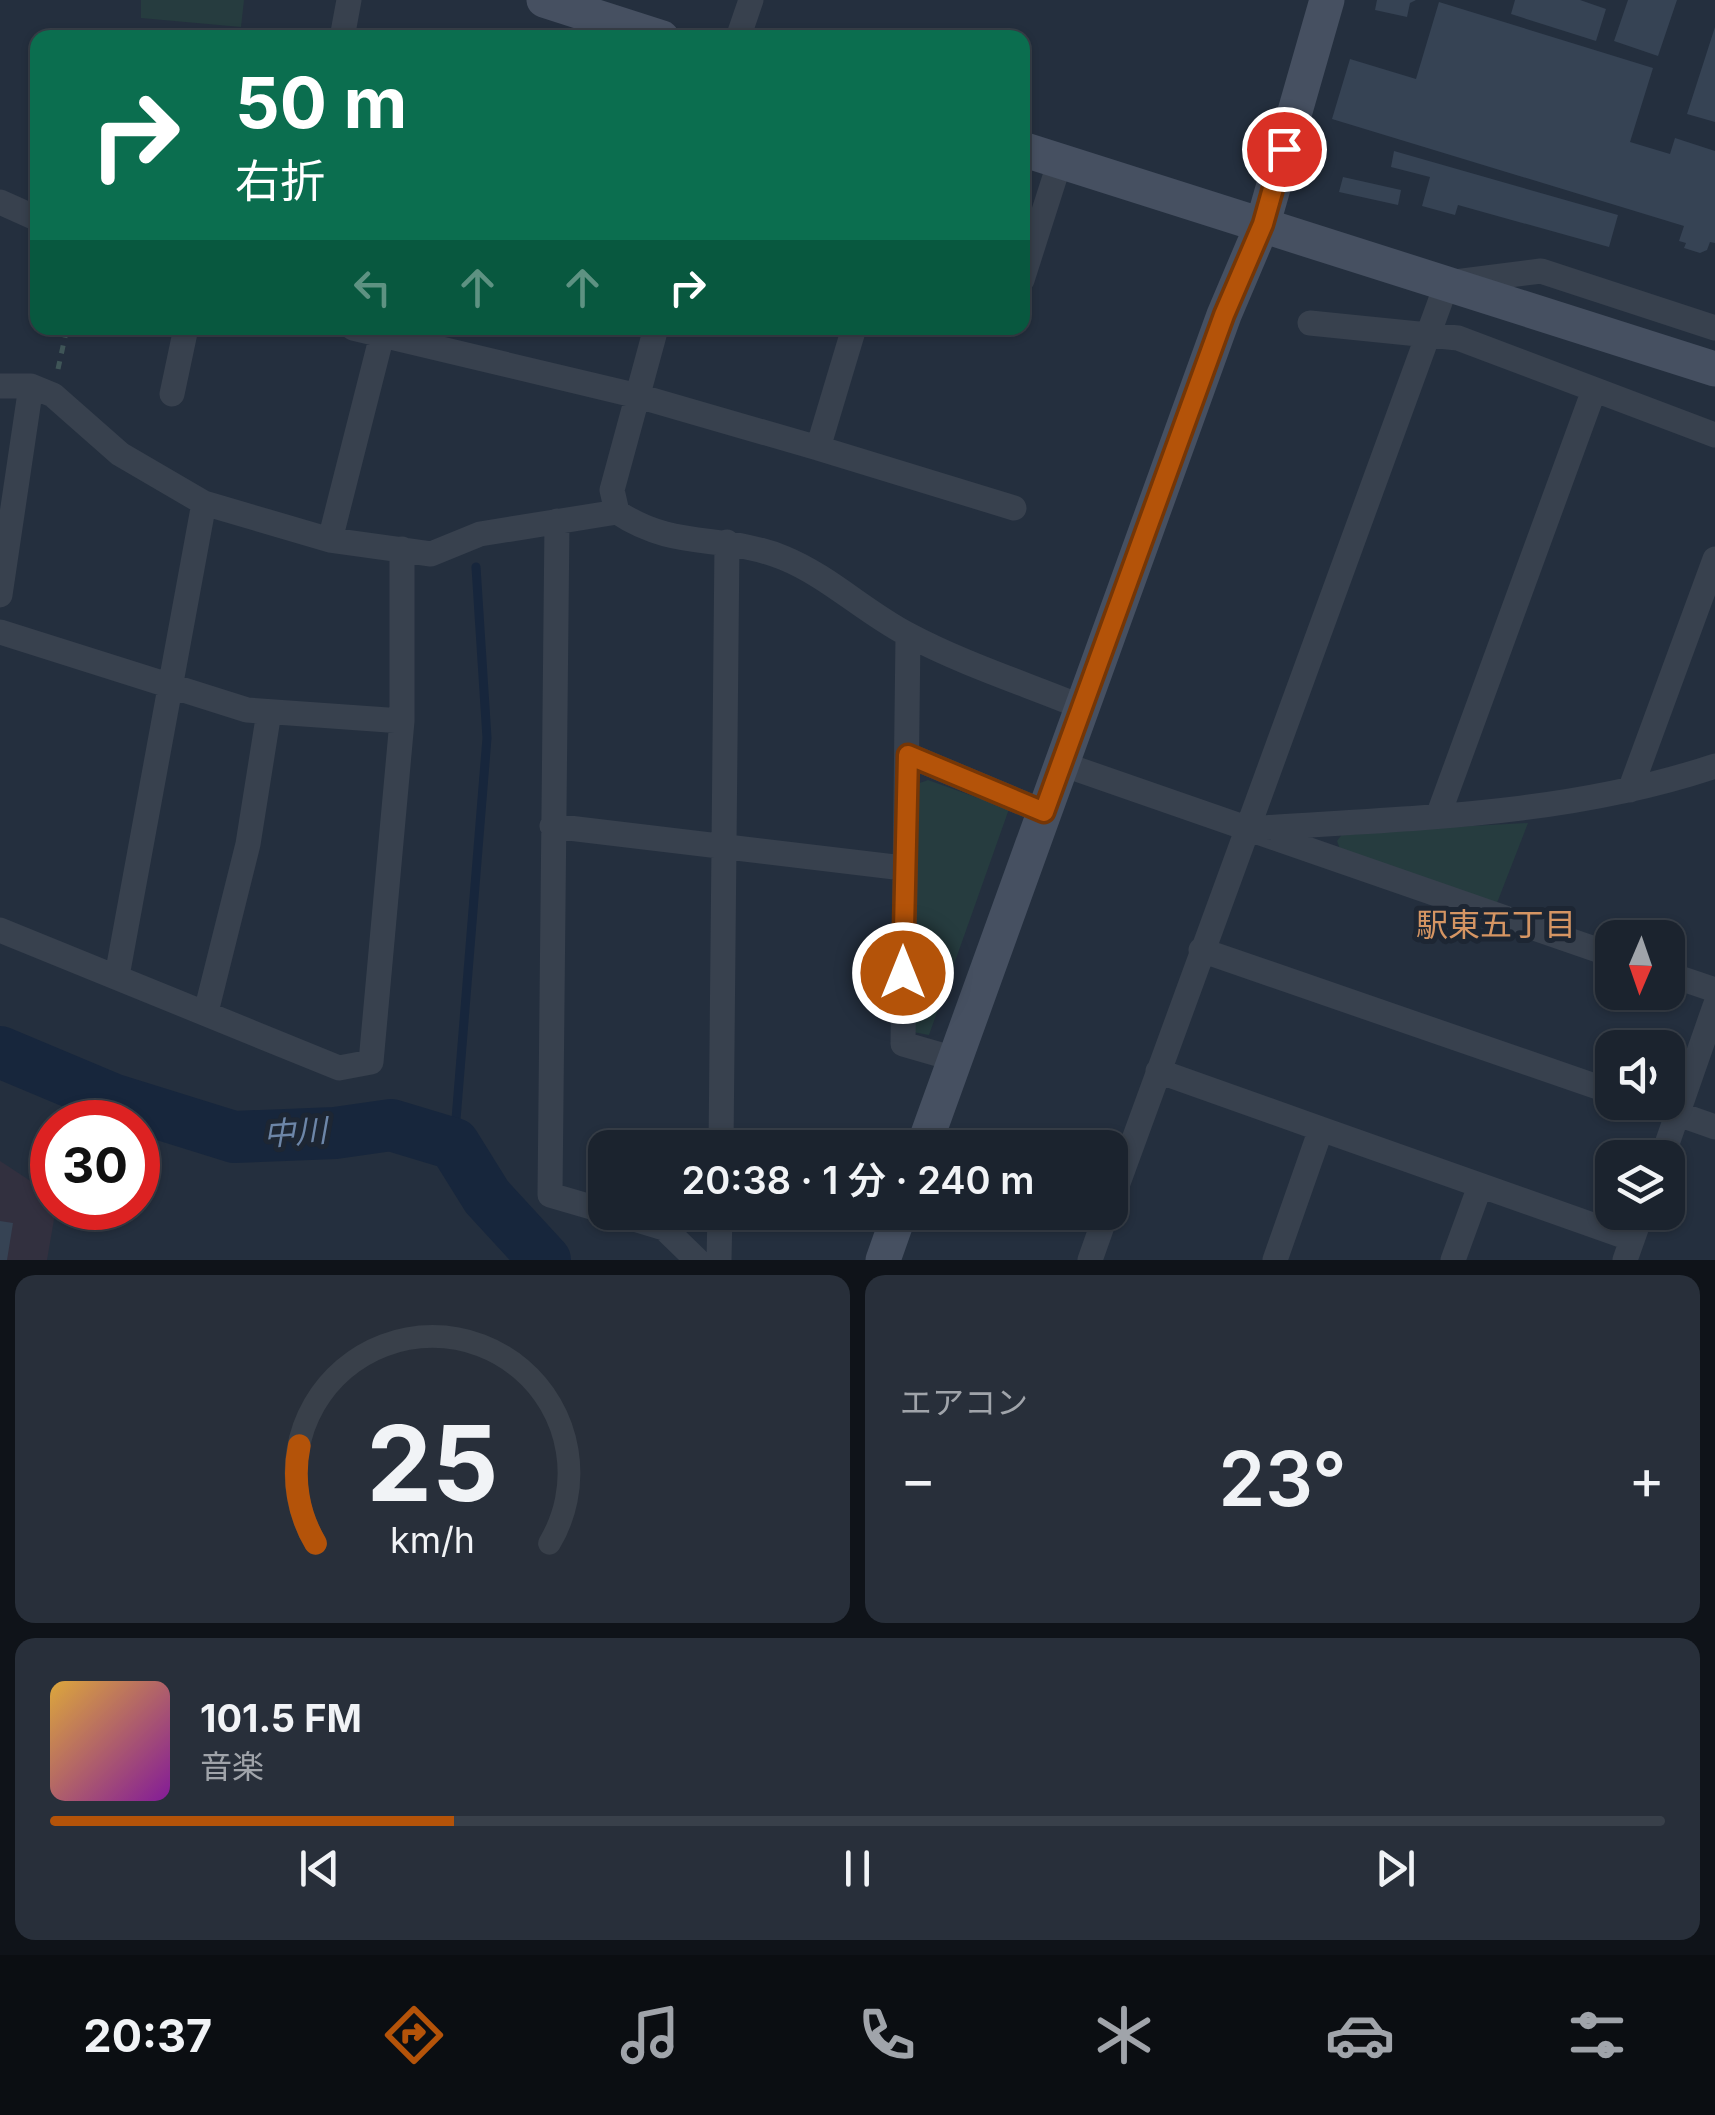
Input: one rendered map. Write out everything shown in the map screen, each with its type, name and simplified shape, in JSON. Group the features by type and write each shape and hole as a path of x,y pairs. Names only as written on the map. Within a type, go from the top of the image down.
{"street":[{"path":"343,30 348,0"},
{"path":"741,30 750,0"},
{"path":"929,1130 1224,315 1263,224 1326,0"},
{"path":"549,1 638,30"},
{"path":"1030,152 1715,369"},
{"path":"1030,255 1060,161"},
{"path":"0,202 30,215"},
{"path":"1447,283 1540,271 1715,328"},
{"path":"1128,1155 1447,283"},
{"path":"1310,323 1458,338 1715,435"},
{"path":"172,394 185,335"},
{"path":"333,528 382,335 638,396 1014,508"},
{"path":"617,512 612,490 654,335"},
{"path":"818,448 852,335"},
{"path":"0,386 42,390 120,454 204,503 285,530 431,554 480,534 617,512 646,531 675,540 728,542 788,560 908,635 1084,708"},
{"path":"0,594 42,390"},
{"path":"1438,816 1594,390"},
{"path":"117,976 167,685 204,503"},
{"path":"557,521 550,1195 588,1206"},
{"path":"721,1130 728,542"},
{"path":"0,930 339,1068 371,1062 402,721 398,598 402,549"},
{"path":"1630,790 1715,560"},
{"path":"0,632 247,710 402,721"},
{"path":"908,635 903,1044 955,1059"},
{"path":"206,1012 248,844 268,712"},
{"path":"908,755 1044,812"},
{"path":"1062,764 1595,949"},
{"path":"1246,829 1532,807 1630,790 1715,766"},
{"path":"552,826 904,868"},
{"path":"1201,950 1595,1086"},
{"path":"1685,980 1715,990"},
{"path":"1685,1094 1715,1006"},
{"path":"1158,1071 1480,1186 1628,1250"},
{"path":"1685,1116 1715,1127"},
{"path":"1275,1260 1321,1129"},
{"path":"1452,1260 1480,1186"},
{"path":"666,1230 697,1260"},
{"path":"720,1230 720,1260"},
{"path":"883,1260 894,1230"},
{"path":"1090,1260 1101,1230"}],"path":[{"path":"42,390 64,335"}],"shaded area":[{"path":"0,1161 30,1181 30,1230 52,1230 47,1260 0,1260"}],"green space":[{"path":"141,0 244,0 241,27 141,18"},
{"path":"928,780 1009,809 929,1035 913,1032 917,784"},
{"path":"1528,823 1497,903 1340,849 1337,841 1343,833"}],"building":[{"path":"1377,0 1416,0 1410,3 1407,17 1375,10"},
{"path":"1515,0 1580,0 1606,9 1596,41 1511,14"},
{"path":"1628,0 1677,0 1658,56 1614,41"},
{"path":"1439,2 1653,68 1630,142 1670,154 1675,138 1715,151 1715,243 1710,242 1707,250 1700,253 1684,248 1686,243 1679,241 1684,226 1332,119 1350,59 1416,79"},
{"path":"1715,27 1715,122 1687,114"},
{"path":"1394,151 1618,215 1609,247 1458,205 1455,215 1422,206 1430,177 1391,167"},
{"path":"1343,177 1401,190 1398,205 1339,192"},
{"path":"0,1221 13,1223 7,1260 0,1260"}],"waterway":[{"path":"454,1144 487,738 476,567"},
{"name":"中川","path":"0,1052 112,1099 234,1137 335,1133 391,1125 454,1144 487,1197 545,1260"}],"district":[{"name":"駅東五丁目","path":"1496,924"}],"route":[{"path":"903,973 908,755 1044,812 1224,315 1263,224 1284,149"}]}
